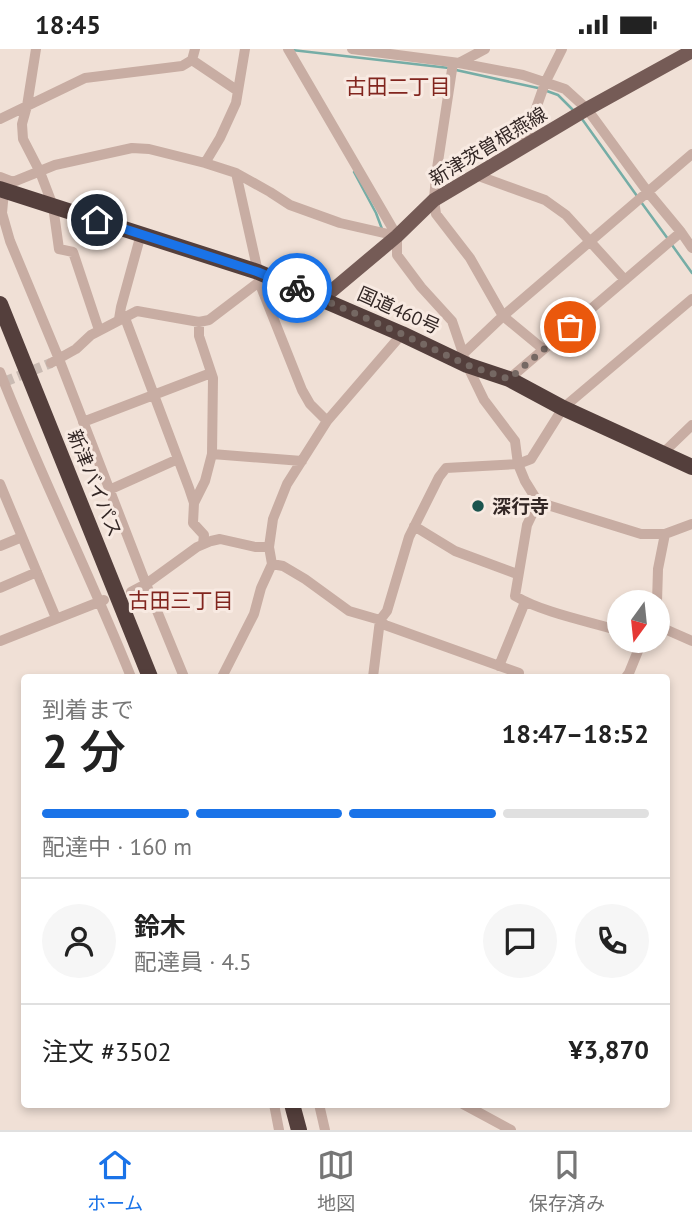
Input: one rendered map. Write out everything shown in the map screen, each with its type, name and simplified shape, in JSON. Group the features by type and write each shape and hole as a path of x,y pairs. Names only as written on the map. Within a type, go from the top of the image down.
{"highway":[{"name":"国道460号","path":"1,186 53,206 141,233 322,299 466,359 563,408 692,467"},
{"name":"新津バイパス","path":"0,305 149,674"},
{"path":"293,1108 299,1130"}],"main road":[{"name":"新津茨曽根燕線","path":"322,299 397,236 434,200 692,51"}],"street":[{"path":"36,49 22,124 23,139 53,206 60,249 73,252 99,330"},
{"path":"205,163 236,103 246,49"},
{"path":"288,49 397,236 397,255 452,321 484,400 515,441 518,464 538,502 640,534 665,534 692,524"},
{"path":"352,49 378,50 523,75 565,89 581,113 692,248"},
{"path":"456,63 485,49"},
{"path":"522,148 545,83 562,49"},
{"path":"0,119 85,78 182,67 194,55 237,91"},
{"path":"456,63 436,175 436,214 470,258 503,316 543,349"},
{"path":"183,674 83,422 55,361 10,241 2,213 1,186 55,165 132,148 149,149 236,173 290,205 341,223 397,236"},
{"path":"466,359 503,316 692,154"},
{"path":"236,173 259,277 302,390 310,404 327,421"},
{"path":"476,175 544,200 566,215 625,280"},
{"path":"509,379 681,232"},
{"path":"141,233 121,307 122,318 194,503"},
{"path":"55,361 76,349 99,330 137,311 199,322 209,320 259,277"},
{"path":"373,674 380,619 387,611 409,537 446,468 518,464 531,459 563,408 692,299"},
{"path":"199,322 199,336 212,378 212,454 205,481 194,503 192,523 204,535 203,544"},
{"path":"224,674 254,614 261,588 272,564 269,547 273,519 287,484 327,421 402,334"},
{"path":"83,422 211,373"},
{"path":"1,380 102,601 130,674"},
{"path":"663,453 692,425"},
{"path":"212,454 302,461"},
{"path":"109,490 178,459"},
{"path":"0,484 3,497 56,618"},
{"path":"538,502 527,525 515,596 525,602 607,627"},
{"path":"414,526 455,551 517,574"},
{"path":"657,590 658,569 665,534"},
{"path":"0,546 22,537"},
{"path":"131,592 203,544 220,539 255,547 269,547"},
{"path":"272,564 283,566 305,579 349,611 380,619 385,625 518,674"},
{"path":"0,587 37,572"},
{"path":"0,641 102,601"},
{"path":"499,666 525,602"},
{"path":"670,631 692,641"},
{"path":"626,674 636,653"},
{"path":"275,1108 279,1130"},
{"path":"320,1108 326,1130"},
{"path":"470,1108 511,1130"}],"waterway":[{"path":"292,50 449,68"},
{"path":"456,70 538,88"},
{"path":"544,90 558,95 573,110"},
{"path":"582,119 637,196"},
{"path":"354,172 382,229"},
{"path":"641,202 668,239"},
{"path":"672,245 692,273"}],"tunnel":[{"path":"4,382 51,363"}],"way so far":[{"path":"297,288 467,365 509,379 570,327"}],"place":[{"name":"深行寺","path":"478,506"}],"district":[{"name":"古田二丁目","path":"398,87"},
{"name":"古田三丁目","path":"181,601"}],"route":[{"path":"97,220 258,272 297,288"}]}
